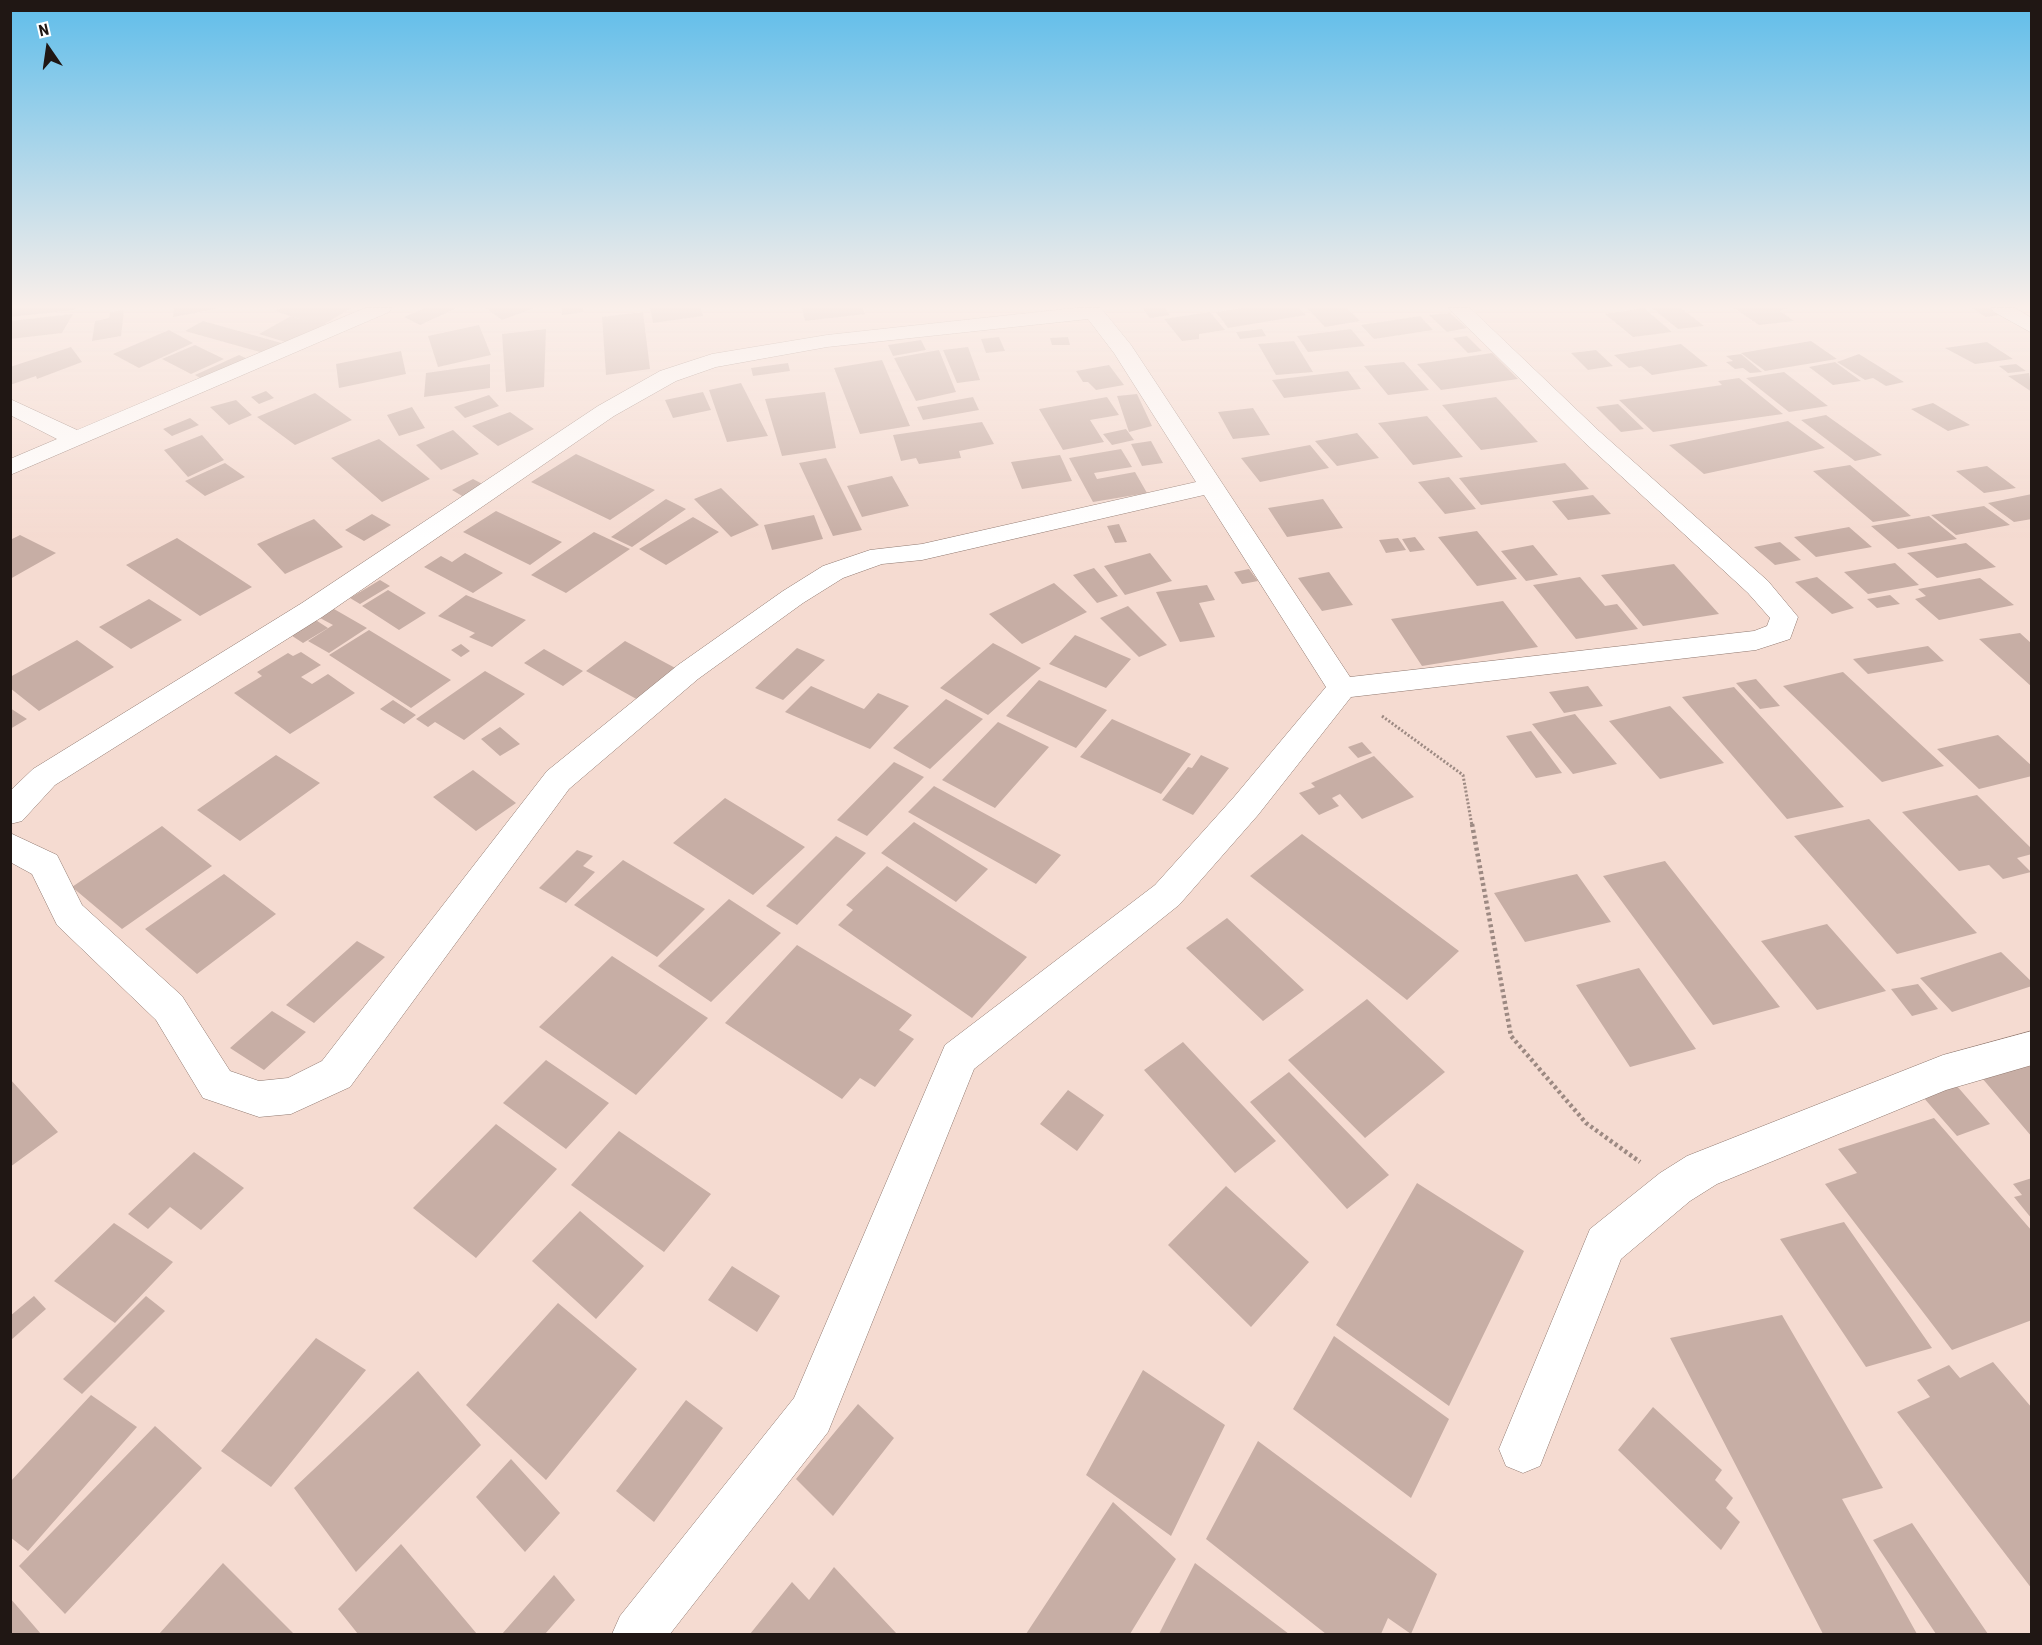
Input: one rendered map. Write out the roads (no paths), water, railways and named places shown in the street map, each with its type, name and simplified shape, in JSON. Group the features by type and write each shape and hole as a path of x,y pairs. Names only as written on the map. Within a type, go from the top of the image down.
{"street":[{"path":"10,468 203,385"},
{"path":"10,812 44,777 312,610 606,411 652,385"},
{"path":"1145,385 1209,486 1265,566 1342,688"},
{"path":"638,1635 811,1415 959,1057 1167,895 1246,806 1342,688 1756,640 1780,632 1784,617 1758,587 1538,385"},
{"path":"10,406 76,439"},
{"path":"10,846 45,865 69,915 169,1008 217,1085 259,1099 291,1096 336,1074 558,780 688,672 793,597 833,572 879,556 922,552 1209,486"},
{"path":"1523,1449 1605,1244 1675,1187 1702,1170 1943,1073 2031,1048"}]}
